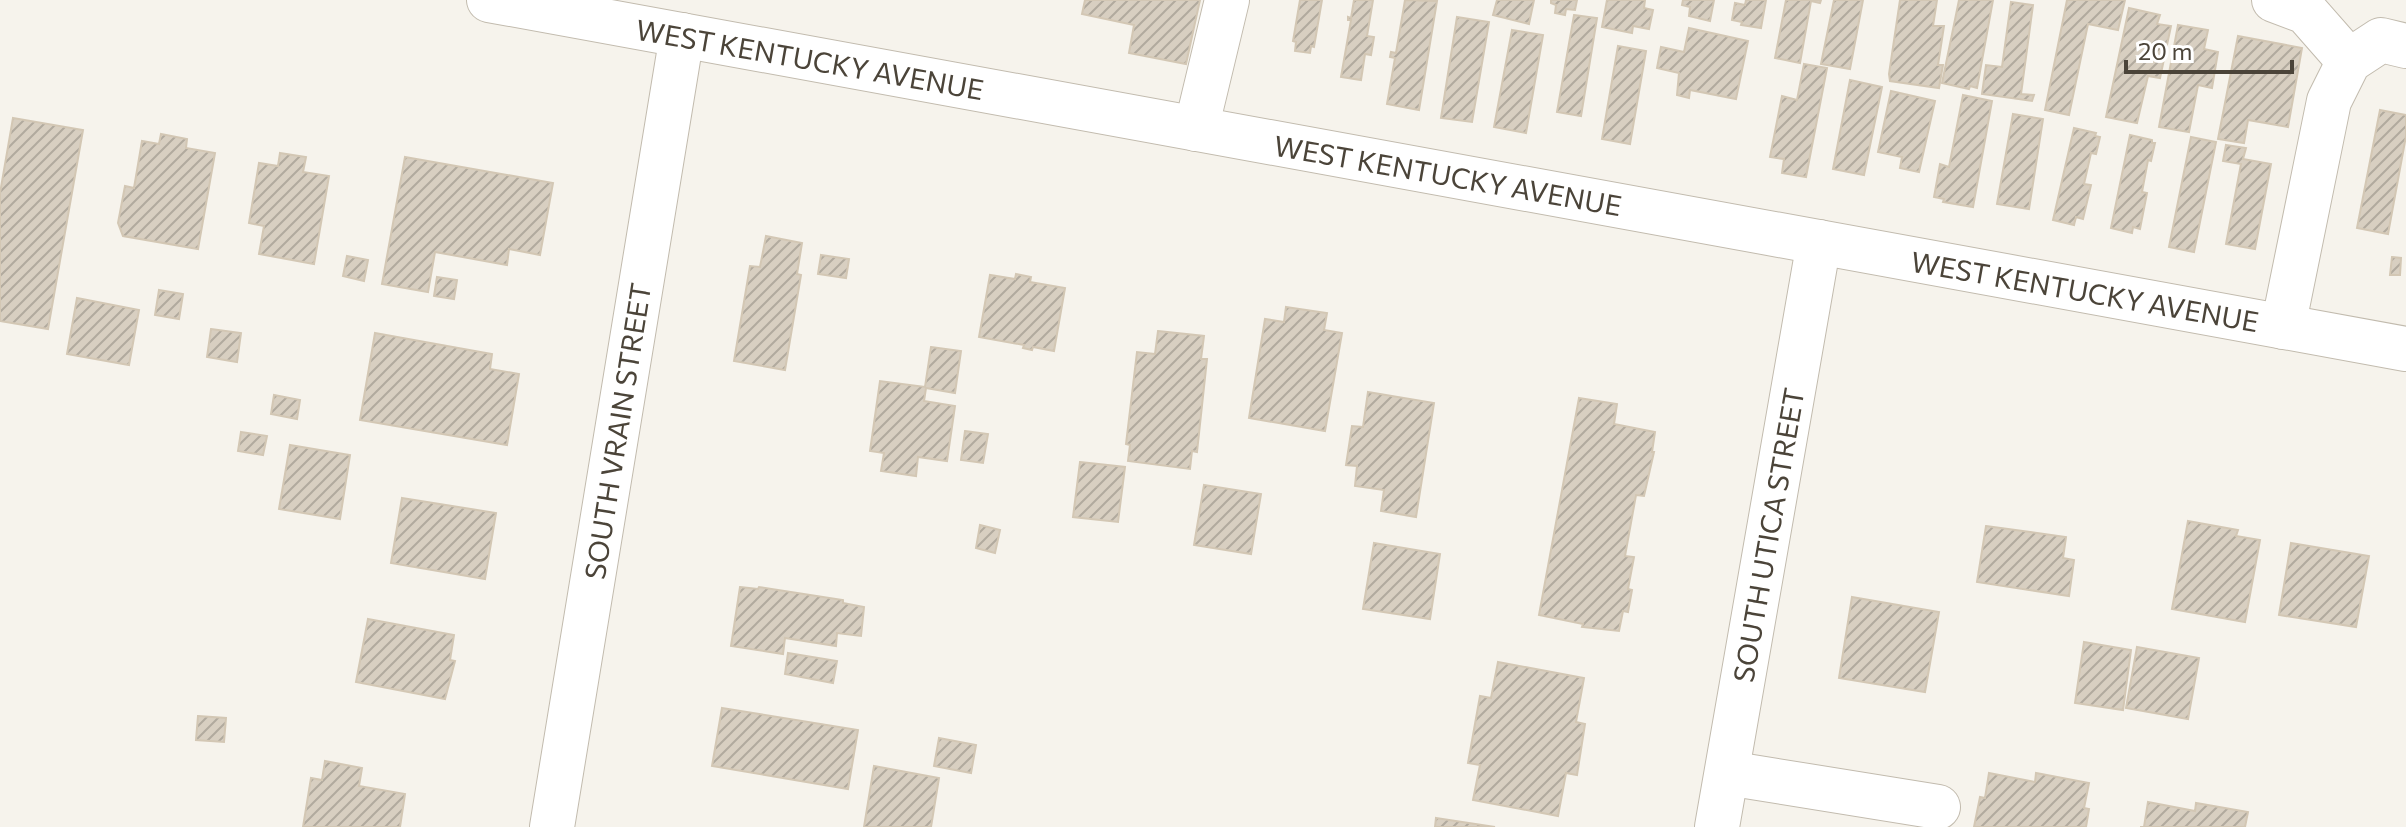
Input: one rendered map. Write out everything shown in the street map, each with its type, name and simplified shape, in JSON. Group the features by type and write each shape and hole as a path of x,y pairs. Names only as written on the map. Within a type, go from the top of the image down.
{"street":[{"name":"WEST KENTUCKY AVENUE","path":"489,0 2406,349"},
{"path":"1196,129 1227,0"},
{"path":"2274,0 2306,12 2349,61"},
{"name":"SOUTH VRAIN STREET","path":"552,827 682,35"},
{"path":"2283,327 2329,101 2349,61 2381,40 2406,46"},
{"name":"SOUTH UTICA STREET","path":"1717,827 1819,242"},
{"path":"1727,773 1938,807"}],"building":[{"path":"1085,0 1200,0 1186,64 1129,53 1134,25 1082,14"},
{"path":"1300,0 1322,0 1314,47 1311,46 1310,53 1295,51 1296,42 1293,41"},
{"path":"1354,0 1373,0 1367,36 1374,37 1371,55 1365,54 1361,80 1341,77 1351,20 1348,17 1351,18"},
{"path":"1405,0 1437,1 1419,110 1387,104 1395,58 1390,57 1391,52 1396,53"},
{"path":"1497,0 1534,0 1529,24 1493,15"},
{"path":"1551,0 1577,0 1575,10 1566,9 1565,15 1555,13 1556,5"},
{"path":"1607,0 1645,0 1644,8 1653,10 1649,29 1633,26 1632,33 1602,27"},
{"path":"1683,0 1714,0 1710,21 1689,16 1690,7 1682,5"},
{"path":"1746,0 1766,0 1761,28 1741,25 1742,22 1732,20 1735,3 1745,5"},
{"path":"1786,0 1821,0 1820,3 1811,1 1800,63 1775,58"},
{"path":"1834,0 1863,0 1850,69 1821,64"},
{"path":"1900,0 1937,0 1933,26 1944,26 1938,65 1943,65 1939,88 1890,81"},
{"path":"1959,0 1993,0 1977,88 1942,83"},
{"path":"2067,0 2125,0 2118,30 2088,24 2069,115 2045,110"},
{"path":"2011,2 2033,5 2021,94 2034,95 2032,101 1982,94 1986,65 2002,67"},
{"path":"2129,8 2160,15 2157,24 2171,26 2160,78 2148,76 2137,123 2106,117"},
{"path":"1574,15 1597,18 1581,116 1557,112"},
{"path":"1457,17 1489,22 1472,122 1441,118"},
{"path":"2178,25 2208,30 2204,49 2218,52 2212,88 2198,85 2189,132 2159,127"},
{"path":"1689,28 1748,41 1736,99 1690,90 1689,98 1677,95 1679,73 1657,68 1661,47 1684,52"},
{"path":"1512,30 1543,35 1526,133 1494,127"},
{"path":"2238,36 2302,48 2288,127 2248,120 2244,143 2218,139"},
{"path":"1618,46 1646,51 1630,144 1602,139"},
{"path":"1804,64 1827,68 1806,177 1782,173 1784,159 1770,157 1782,96 1797,100"},
{"path":"1850,80 1882,87 1864,175 1833,169"},
{"path":"1891,91 1935,101 1919,172 1900,168 1902,157 1878,152"},
{"path":"1963,95 1992,101 1973,207 1943,202 1944,199 1934,197 1940,164 1949,167"},
{"path":"2380,110 2406,115 2406,136 2388,234 2357,228"},
{"path":"2013,114 2043,119 2029,209 1997,204"},
{"path":"13,118 83,130 48,329 0,321 0,193"},
{"path":"2074,128 2096,133 2095,136 2100,137 2096,154 2091,153 2084,184 2091,185 2083,219 2076,217 2074,225 2053,220"},
{"path":"161,134 187,139 186,148 215,153 198,249 123,236 118,223 125,186 134,188 142,141 159,144"},
{"path":"2130,135 2155,143 2151,161 2148,160 2142,192 2147,193 2140,229 2133,227 2132,233 2111,228"},
{"path":"2191,137 2216,142 2194,252 2169,247"},
{"path":"2226,145 2246,148 2243,159 2271,164 2255,249 2226,244 2241,164 2223,161"},
{"path":"280,153 306,157 303,172 329,176 314,264 259,254 264,226 249,223 259,163 278,166"},
{"path":"405,157 553,183 540,255 509,249 507,265 435,252 428,292 382,284"},
{"path":"766,236 802,243 797,274 801,275 785,370 734,361 750,266 760,267"},
{"path":"821,255 849,259 846,278 818,274"},
{"path":"347,256 368,260 364,281 343,276"},
{"path":"2392,257 2401,258 2400,275 2390,275"},
{"path":"1016,274 1031,277 1030,282 1065,288 1054,351 1033,347 1032,350 1023,348 1024,345 979,337 990,275 1015,279"},
{"path":"437,277 457,280 454,299 434,296"},
{"path":"159,290 183,294 179,319 155,315"},
{"path":"77,298 139,310 129,365 67,354"},
{"path":"1286,307 1327,313 1324,330 1342,333 1325,431 1249,418 1265,319 1284,322"},
{"path":"211,329 241,333 237,362 207,357"},
{"path":"1158,331 1204,336 1201,359 1207,359 1197,452 1192,451 1190,469 1128,461 1130,445 1126,444 1137,352 1155,354"},
{"path":"375,333 492,354 490,369 519,374 507,445 360,420"},
{"path":"931,347 961,351 955,393 926,388 924,401 955,406 947,461 918,457 916,476 881,471 884,453 870,451 880,381 925,387"},
{"path":"1368,392 1434,403 1416,517 1381,511 1384,490 1355,486 1357,466 1346,465 1352,426 1363,427"},
{"path":"274,395 300,400 297,419 271,414"},
{"path":"1579,398 1617,404 1614,424 1655,432 1654,452 1644,496 1636,495 1625,556 1634,557 1628,589 1632,590 1628,612 1623,611 1619,631 1582,627 1583,624 1539,615"},
{"path":"965,431 988,434 983,463 961,460"},
{"path":"241,432 267,436 263,455 238,451"},
{"path":"290,445 350,455 340,519 279,509"},
{"path":"1080,462 1125,467 1118,522 1073,517"},
{"path":"1204,485 1261,494 1251,554 1194,545"},
{"path":"402,498 496,513 485,579 391,563"},
{"path":"2188,521 2238,530 2236,536 2260,540 2245,622 2172,609"},
{"path":"980,525 1000,530 995,553 976,548"},
{"path":"1986,526 2066,537 2063,558 2074,560 2069,596 1977,582"},
{"path":"1374,543 1440,554 1430,619 1363,609"},
{"path":"2291,543 2369,556 2356,627 2279,615"},
{"path":"740,587 843,600 843,603 864,607 861,636 837,633 836,646 785,638 783,654 731,646"},
{"path":"1852,597 1939,612 1925,692 1839,678"},
{"path":"368,619 454,635 450,660 455,661 445,699 356,682"},
{"path":"2084,642 2131,650 2123,710 2075,703"},
{"path":"2137,647 2199,658 2188,719 2126,708"},
{"path":"788,653 837,661 833,683 785,674"},
{"path":"1498,662 1584,678 1576,722 1585,724 1577,775 1566,773 1558,816 1473,800 1480,765 1468,763 1480,696 1491,698"},
{"path":"722,708 858,730 848,789 712,766"},
{"path":"198,716 226,718 224,742 196,740"},
{"path":"939,738 976,745 971,773 934,766"},
{"path":"325,761 362,768 359,786 405,794 400,827 303,827 311,778 322,780"},
{"path":"874,766 939,778 931,827 864,827"},
{"path":"1989,773 2035,782 2036,773 2089,783 2084,808 2089,809 2086,827 1974,827 1980,797 1985,798"},
{"path":"2148,802 2195,811 2196,803 2248,812 2245,827 2144,827"},
{"path":"1436,818 1495,827 1435,827"}]}
